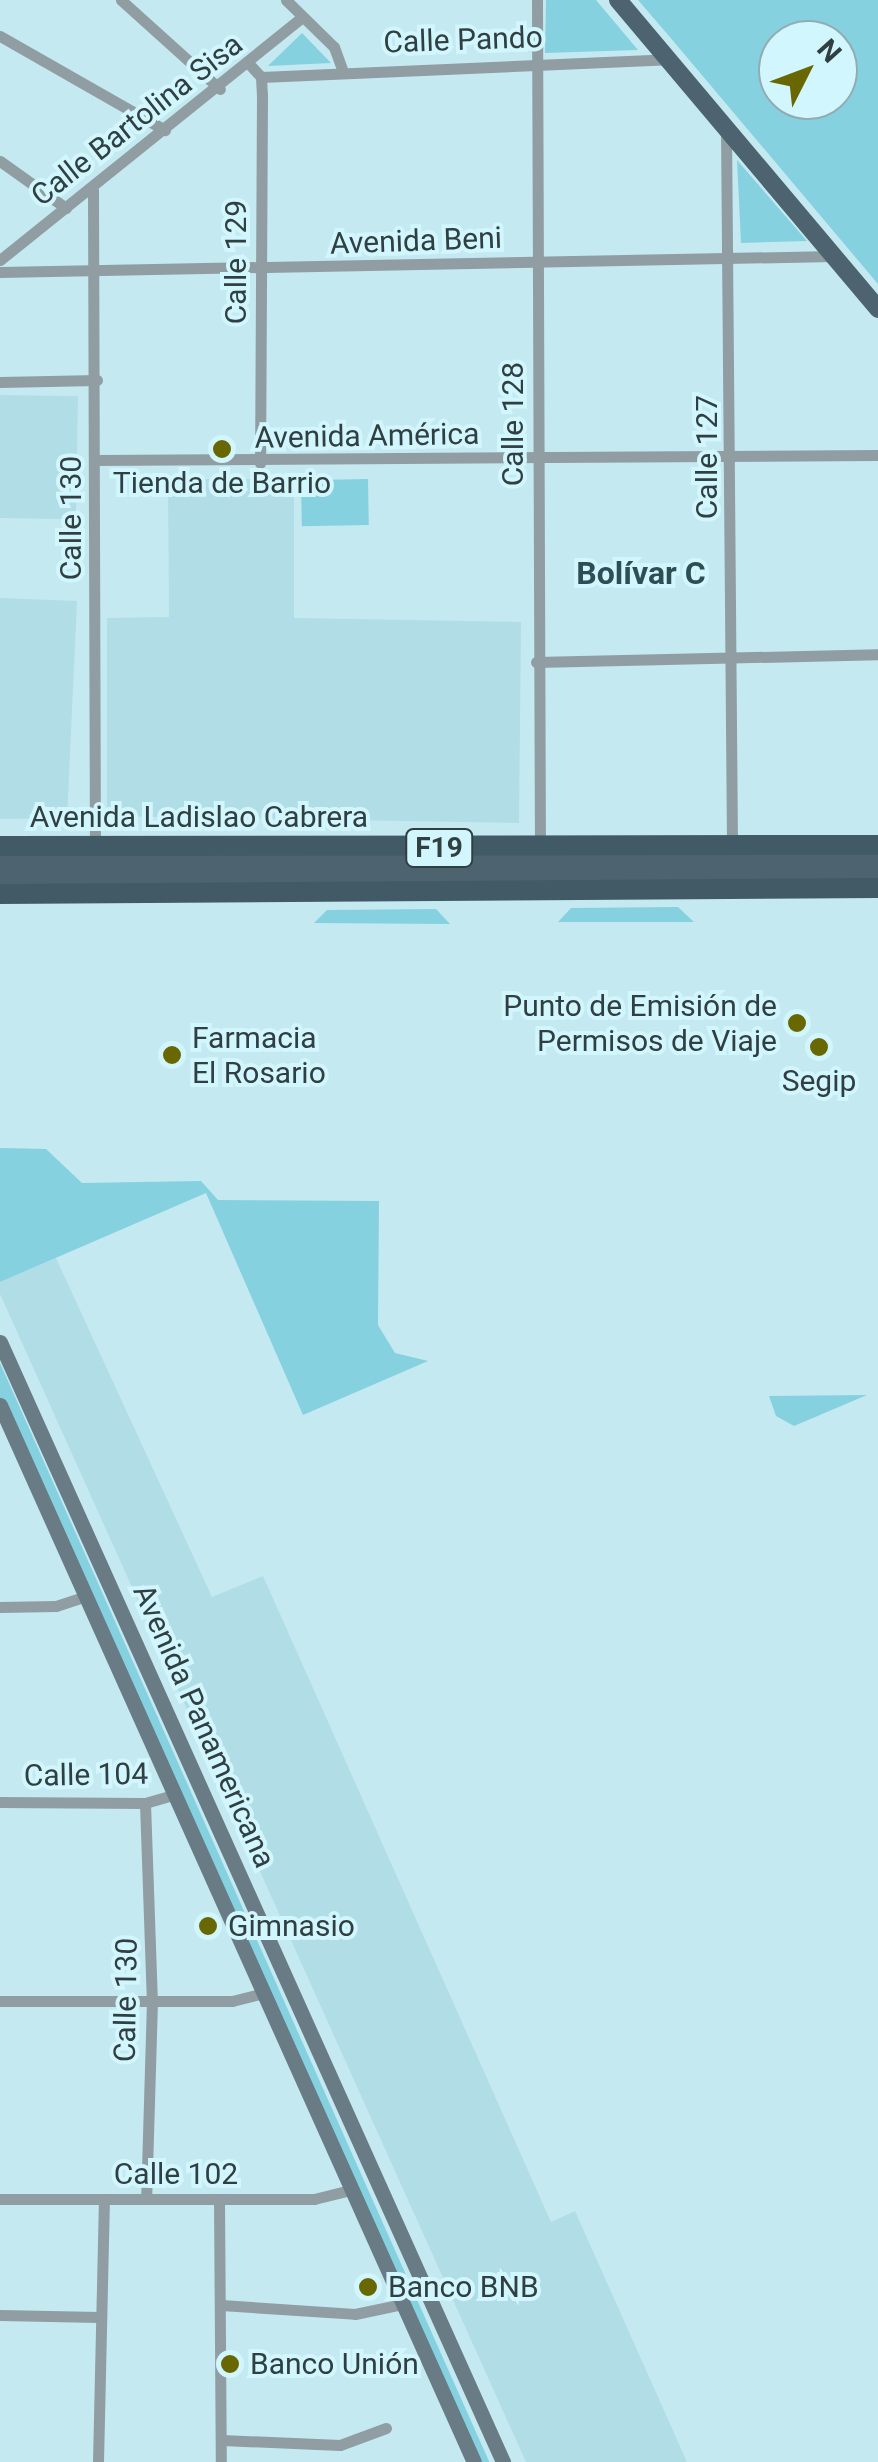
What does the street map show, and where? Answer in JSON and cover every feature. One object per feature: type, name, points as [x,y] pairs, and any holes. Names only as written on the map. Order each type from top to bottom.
[{"type":"highway","name":"Avenida Ladislao Cabrera","points":[[0,846],[878,845]]},
{"type":"highway","name":"F19","points":[[0,894],[878,888]]},
{"type":"main road","points":[[618,0],[878,309]]},
{"type":"main road","name":"Avenida Ladislao Cabrera","points":[[0,863],[878,860]]},
{"type":"main road","name":"Avenida Ladislao Cabrera","points":[[0,879],[878,876]]},
{"type":"main road","name":"Avenida Panamericana","points":[[0,1342],[503,2462]]},
{"type":"main road","name":"Avenida Panamericana","points":[[0,1405],[474,2462]]},
{"type":"street","points":[[121,0],[220,89]]},
{"type":"street","name":"Calle 128","points":[[538,0],[536,662],[540,848]]},
{"type":"street","points":[[288,1],[334,47],[342,69]]},
{"type":"street","name":"Calle Bartolina Sisa","points":[[0,260],[250,65],[302,17]]},
{"type":"street","points":[[0,36],[165,130]]},
{"type":"street","name":"Calle Pando","points":[[261,77],[342,69],[668,59]]},
{"type":"street","points":[[250,65],[261,77]]},
{"type":"street","name":"Calle 129","points":[[260,463],[261,77]]},
{"type":"street","name":"Calle 127","points":[[726,128],[732,458],[732,846]]},
{"type":"street","points":[[0,161],[66,208]]},
{"type":"street","name":"Calle 130","points":[[93,190],[97,380],[95,846]]},
{"type":"street","name":"Avenida Beni","points":[[0,272],[95,268],[260,272],[834,256]]},
{"type":"street","points":[[0,382],[97,380]]},
{"type":"street","name":"Avenida América","points":[[96,460],[260,463],[878,455]]},
{"type":"street","points":[[536,662],[730,661],[878,654]]},
{"type":"street","points":[[0,1607],[56,1606],[84,1597]]},
{"type":"street","name":"Calle 104","points":[[0,1802],[144,1803],[173,1794]]},
{"type":"street","name":"Calle 130","points":[[144,1803],[152,2001],[146,2198]]},
{"type":"street","points":[[0,2001],[232,2001],[263,1992]]},
{"type":"street","name":"Calle 102","points":[[0,2199],[314,2198],[351,2190]]},
{"type":"street","points":[[98,2462],[104,2199]]},
{"type":"street","points":[[219,2200],[221,2462]]},
{"type":"street","points":[[221,2305],[355,2314],[402,2304]]},
{"type":"street","points":[[0,2315],[99,2317]]},
{"type":"street","points":[[222,2440],[340,2445],[386,2428]]},
{"type":"shaded area","points":[[546,0],[596,0],[638,50],[545,53]]},
{"type":"shaded area","points":[[638,0],[878,0],[878,284]]},
{"type":"shaded area","points":[[302,33],[331,63],[268,66]]},
{"type":"shaded area","points":[[737,160],[807,241],[741,243]]},
{"type":"shaded area","points":[[0,395],[78,396],[76,519],[0,518]]},
{"type":"shaded area","points":[[168,479],[294,479],[294,618],[521,622],[519,823],[107,816],[107,618],[169,617]]},
{"type":"shaded area","points":[[368,479],[369,525],[302,526],[301,480]]},
{"type":"shaded area","points":[[0,598],[77,601],[67,818],[0,819]]},
{"type":"shaded area","points":[[678,907],[694,922],[558,922],[571,908]]},
{"type":"shaded area","points":[[436,909],[450,924],[314,923],[327,910]]},
{"type":"shaded area","points":[[0,1148],[46,1149],[82,1183],[201,1181],[218,1200],[379,1201],[378,1325],[395,1353],[428,1361],[303,1415],[206,1193],[0,1282]]},
{"type":"shaded area","points":[[56,1258],[212,1597],[263,1576],[551,2222],[575,2211],[687,2462],[526,2462],[0,1294],[0,1282]]},
{"type":"shaded area","points":[[0,1363],[489,2462],[467,2462],[0,1412]]},
{"type":"shaded area","points":[[867,1395],[794,1426],[776,1416],[769,1396]]},
{"type":"place","name":"Tienda de Barrio","points":[[222,449]]},
{"type":"place","name":"Punto de Emisión de Permisos de Viaje","points":[[797,1023]]},
{"type":"place","name":"Segip","points":[[819,1047]]},
{"type":"place","name":"Farmacia El Rosario","points":[[172,1055]]},
{"type":"place","name":"Gimnasio","points":[[208,1926]]},
{"type":"place","name":"Banco BNB","points":[[368,2287]]},
{"type":"place","name":"Banco Unión","points":[[230,2364]]},
{"type":"district","name":"Bolívar C","points":[[641,573]]}]
